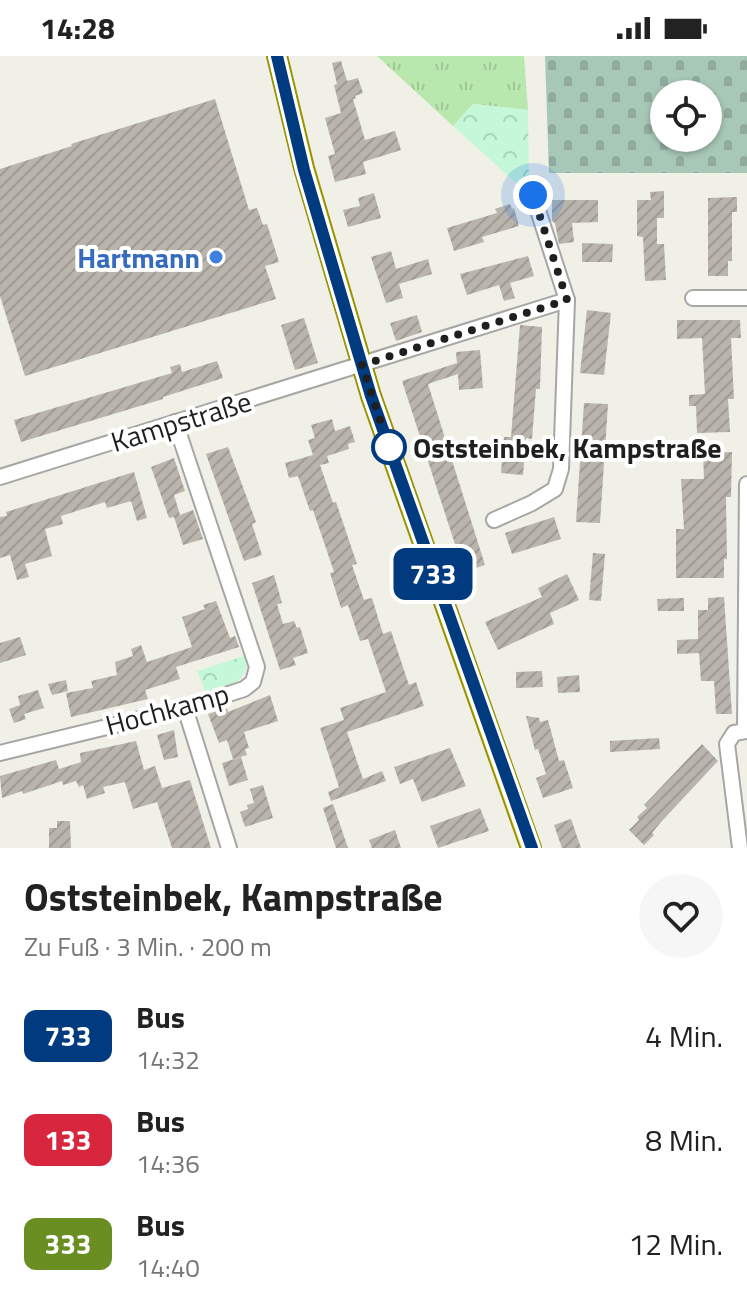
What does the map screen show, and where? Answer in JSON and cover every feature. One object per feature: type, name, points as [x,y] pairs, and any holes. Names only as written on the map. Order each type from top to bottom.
[{"type":"main road","points":[[277,56],[304,170],[362,365],[531,848]]},
{"type":"street","points":[[494,520],[555,489],[561,469],[567,300],[533,195]]},
{"type":"street","points":[[693,298],[747,298]]},
{"type":"street","name":"Kampstraße","points":[[0,477],[567,300]]},
{"type":"street","name":"Hochkamp","points":[[0,753],[185,708],[244,689],[253,682],[257,667],[175,422]]},
{"type":"street","points":[[740,848],[727,744],[742,732],[747,484]]},
{"type":"street","points":[[185,708],[229,848]]},
{"type":"green space","points":[[377,56],[524,56],[528,110],[473,104],[453,126]]},
{"type":"green space","points":[[545,56],[747,56],[747,173],[549,173]]},
{"type":"green space","points":[[473,104],[528,110],[529,185],[518,185],[453,126]]},
{"type":"green space","points":[[247,655],[241,678],[206,694],[197,671]]},
{"type":"building","points":[[341,61],[347,81],[358,78],[363,93],[353,99],[365,140],[395,131],[401,150],[363,162],[366,174],[335,182],[328,156],[335,154],[325,118],[341,113],[332,63]]},
{"type":"building","points":[[215,99],[249,210],[257,208],[263,225],[267,224],[279,262],[265,266],[276,299],[25,376],[0,296],[0,169]]},
{"type":"building","points":[[664,191],[664,218],[657,218],[657,244],[664,244],[666,280],[645,281],[643,237],[637,236],[637,200],[651,200],[650,192]]},
{"type":"building","points":[[374,193],[381,218],[348,227],[343,210],[360,206],[358,198]]},
{"type":"building","points":[[737,197],[737,212],[732,212],[732,261],[728,261],[728,276],[708,276],[708,198]]},
{"type":"building","points":[[552,200],[598,200],[598,222],[572,223],[574,242],[559,244],[552,221]]},
{"type":"building","points":[[510,204],[519,226],[482,237],[484,242],[454,251],[447,228],[497,213],[495,209]]},
{"type":"building","points":[[582,243],[613,244],[612,262],[582,262]]},
{"type":"building","points":[[391,251],[396,269],[428,259],[432,274],[399,284],[403,298],[386,303],[371,257]]},
{"type":"building","points":[[528,256],[534,276],[510,283],[515,298],[504,301],[499,285],[467,295],[460,274]]},
{"type":"building","points":[[587,310],[611,313],[604,375],[580,373]]},
{"type":"building","points":[[417,315],[422,332],[396,341],[390,323]]},
{"type":"building","points":[[304,318],[318,363],[295,370],[281,325]]},
{"type":"building","points":[[677,320],[740,320],[741,338],[731,338],[734,399],[728,399],[730,432],[697,433],[696,406],[689,406],[689,395],[705,394],[702,338],[677,339]]},
{"type":"building","points":[[520,325],[542,327],[540,389],[536,389],[532,439],[526,438],[523,475],[501,473],[504,437],[511,437]]},
{"type":"building","points":[[480,350],[483,388],[459,390],[458,374],[428,384],[485,565],[464,572],[402,381],[457,363],[456,352]]},
{"type":"building","points":[[217,361],[223,378],[21,442],[14,420],[172,373],[170,367],[180,364],[182,372]]},
{"type":"building","points":[[584,403],[608,404],[600,523],[576,522]]},
{"type":"building","points":[[332,419],[335,431],[350,426],[355,442],[348,444],[349,449],[327,456],[329,463],[320,465],[357,564],[352,565],[364,600],[372,598],[383,634],[391,631],[409,685],[416,682],[424,706],[347,732],[363,779],[382,771],[386,781],[331,801],[328,792],[339,787],[320,728],[344,720],[340,708],[386,692],[368,639],[360,641],[348,605],[341,608],[330,573],[334,572],[313,510],[310,511],[298,476],[289,478],[285,463],[313,455],[308,440],[315,438],[311,425]]},
{"type":"building","points":[[228,447],[256,522],[252,524],[262,555],[244,561],[206,454]]},
{"type":"building","points":[[732,452],[731,497],[726,497],[727,559],[724,559],[724,578],[676,578],[676,529],[684,529],[681,479],[704,479],[703,453]]},
{"type":"building","points":[[174,458],[185,491],[174,495],[180,515],[193,510],[203,539],[183,545],[174,517],[169,518],[151,467]]},
{"type":"building","points":[[134,472],[147,518],[137,521],[131,501],[107,508],[105,502],[61,516],[63,524],[45,529],[52,556],[25,564],[29,577],[17,580],[10,555],[0,558],[0,517],[7,516],[6,512]]},
{"type":"building","points":[[554,517],[561,539],[512,554],[505,533]]},
{"type":"building","points":[[593,553],[605,554],[601,601],[589,600]]},
{"type":"building","points":[[567,574],[579,600],[550,613],[554,624],[498,650],[485,622],[542,597],[538,588]]},
{"type":"building","points":[[274,575],[282,603],[277,604],[283,624],[294,621],[297,628],[300,627],[308,653],[293,658],[296,665],[280,670],[252,583]]},
{"type":"building","points":[[724,597],[732,714],[716,714],[714,681],[701,681],[699,653],[677,654],[677,640],[698,639],[698,610],[708,610],[708,598]]},
{"type":"building","points":[[684,598],[684,611],[658,611],[657,599]]},
{"type":"building","points":[[216,601],[230,638],[235,636],[239,647],[176,667],[180,679],[145,690],[148,699],[71,717],[66,693],[93,688],[91,681],[117,675],[115,662],[133,656],[131,649],[141,645],[147,662],[192,647],[182,617],[205,609],[203,605]]},
{"type":"building","points":[[20,637],[26,655],[0,663],[0,643]]},
{"type":"building","points":[[542,671],[543,687],[516,688],[516,672]]},
{"type":"building","points":[[579,675],[580,692],[558,693],[557,677]]},
{"type":"building","points":[[66,680],[68,691],[52,695],[48,684]]},
{"type":"building","points":[[38,690],[44,708],[24,714],[26,719],[14,723],[9,709],[20,705],[18,696]]},
{"type":"building","points":[[270,695],[278,721],[244,732],[249,748],[245,749],[247,755],[233,759],[227,740],[219,743],[208,714],[227,708],[228,712]]},
{"type":"building","points":[[526,716],[539,718],[540,722],[548,720],[559,761],[564,760],[573,788],[543,798],[536,778],[546,774],[538,749],[535,750]]},
{"type":"building","points":[[174,730],[178,757],[164,760],[157,735]]},
{"type":"building","points":[[659,738],[660,749],[610,752],[610,741]]},
{"type":"building","points":[[136,741],[144,770],[155,766],[162,788],[190,780],[211,848],[172,848],[157,802],[133,809],[125,782],[103,787],[105,793],[87,799],[83,785],[79,787],[76,781],[63,785],[62,781],[2,798],[0,776],[56,760],[59,769],[81,762],[80,753]]},
{"type":"building","points":[[702,744],[718,761],[661,822],[644,845],[629,830],[647,808],[644,805]]},
{"type":"building","points":[[450,748],[466,786],[422,802],[413,779],[400,784],[394,767]]},
{"type":"building","points":[[241,757],[248,780],[229,786],[222,763]]},
{"type":"building","points":[[263,785],[273,818],[245,827],[240,812],[254,803],[250,789]]},
{"type":"building","points":[[333,804],[348,848],[336,848],[323,808]]},
{"type":"building","points":[[480,808],[489,831],[438,848],[430,826]]},
{"type":"building","points":[[571,819],[581,848],[562,848],[554,825]]},
{"type":"building","points":[[57,821],[70,821],[71,848],[49,848],[49,828],[57,828]]},
{"type":"building","points":[[395,830],[401,848],[372,848],[369,840]]},
{"type":"bus line","name":"733","points":[[277,56],[304,170],[371,396],[532,848]]},
{"type":"place","name":"Hartmann","points":[[216,257]]},
{"type":"place","name":"Oststeinbek, Kampstraße","points":[[389,447]]},
{"type":"route","points":[[389,447],[362,365],[567,300],[533,195]]}]
